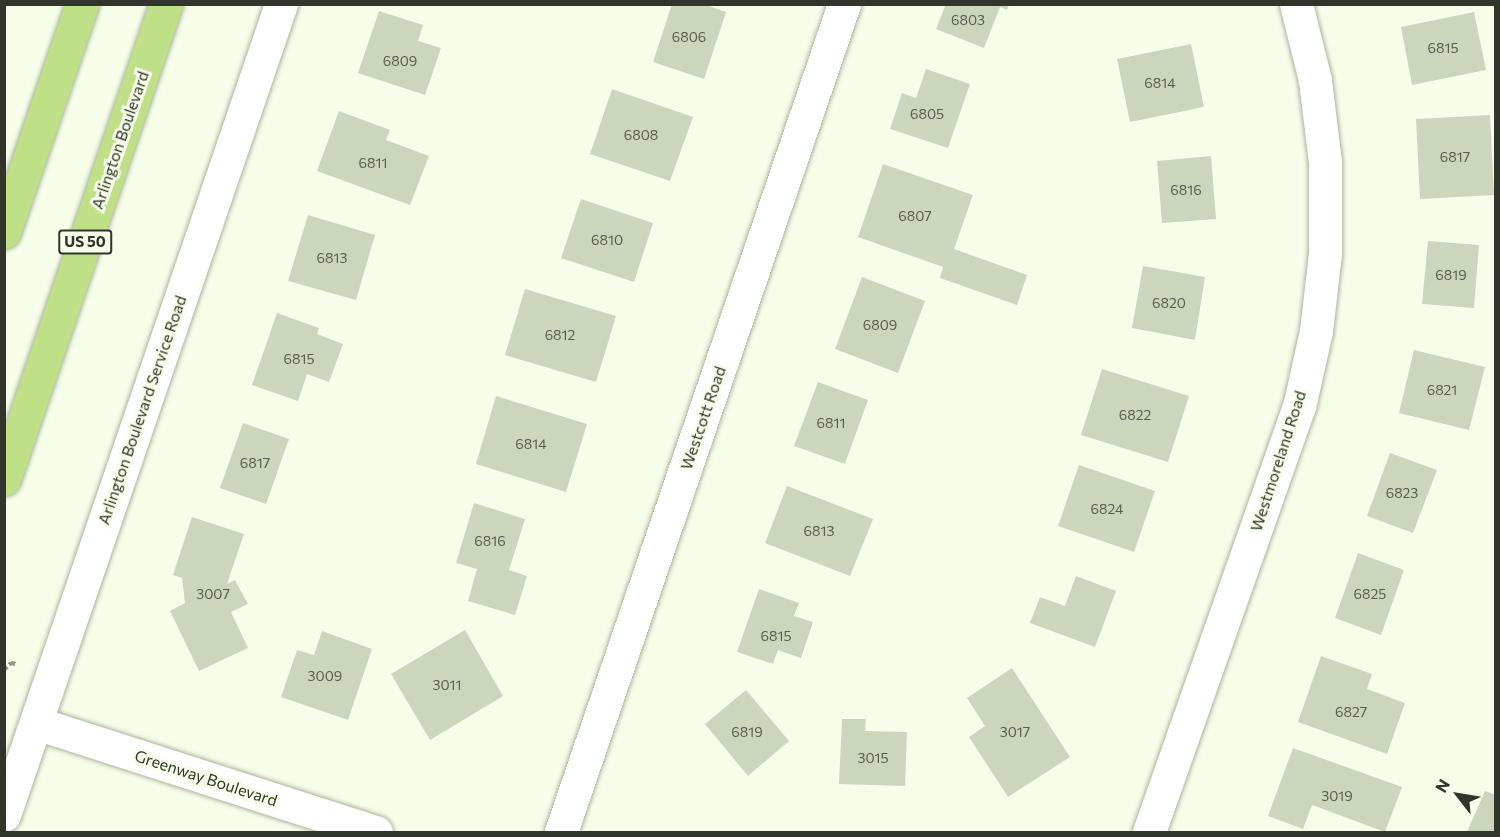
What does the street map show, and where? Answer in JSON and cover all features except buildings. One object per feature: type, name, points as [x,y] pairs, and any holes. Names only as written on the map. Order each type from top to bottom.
[{"type":"highway","points":[[4,232],[82,4]]},
{"type":"highway","name":"Arlington Boulevard","points":[[4,479],[166,4]]},
{"type":"street","name":"Arlington Boulevard Service Road","points":[[4,815],[281,4]]},
{"type":"street","name":"Westcott Road","points":[[561,832],[844,4]]},
{"type":"street","name":"Westmoreland Road","points":[[1149,832],[1299,407],[1316,331],[1325,253],[1325,162],[1315,80],[1296,4]]},
{"type":"street","name":"Greenway Boulevard","points":[[36,723],[376,832]]}]
